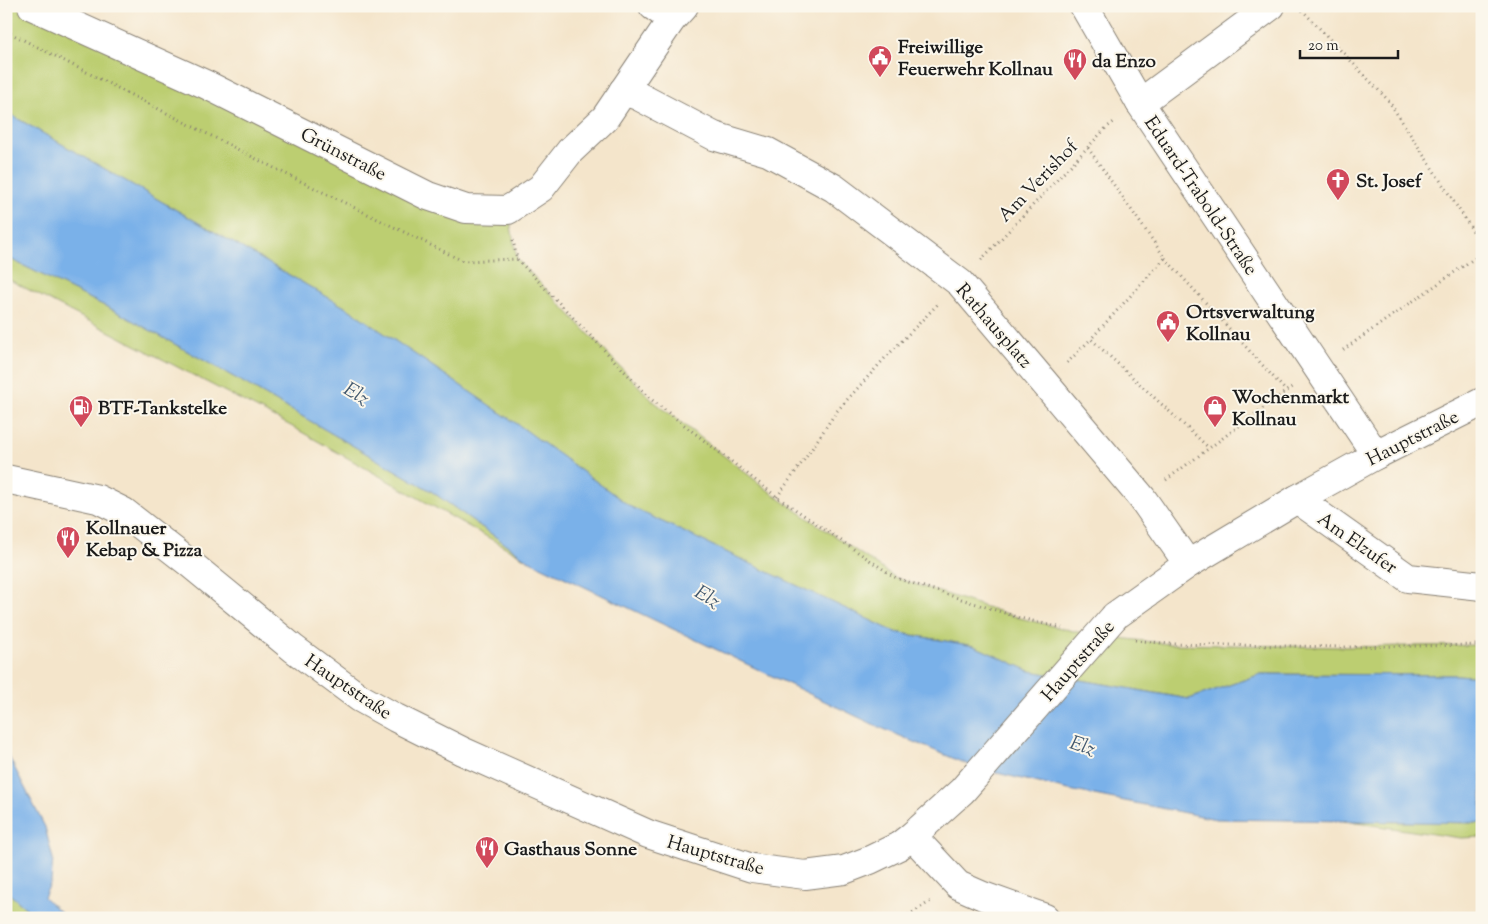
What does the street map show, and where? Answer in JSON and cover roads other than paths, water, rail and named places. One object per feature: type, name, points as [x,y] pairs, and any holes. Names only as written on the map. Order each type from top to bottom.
[{"type":"street","name":"Grünstraße","points":[[32,6],[207,85],[428,196],[466,209],[508,210],[541,188],[570,151],[605,118],[624,91],[670,11]]},
{"type":"street","name":"Eduard-Trabold-Straße","points":[[1084,6],[1140,103],[1376,455]]},
{"type":"street","points":[[1140,103],[1271,6]]},
{"type":"street","name":"Rathausplatz","points":[[624,91],[638,96],[714,136],[768,152],[834,188],[960,283],[1142,498],[1188,564]]},
{"type":"street","name":"Hauptstraße","points":[[6,479],[98,499],[124,512],[188,562],[294,650],[360,698],[462,751],[648,834],[752,868],[805,874],[844,870],[899,846],[912,836],[976,776],[1115,616],[1188,564],[1297,499],[1376,455],[1482,402]]},
{"type":"street","name":"Am Elzufer","points":[[1297,499],[1408,578],[1482,586]]},
{"type":"street","points":[[912,836],[958,885],[1044,918]]},
{"type":"water","name":"Elz","points":[[6,112],[350,310],[520,426],[631,507],[895,632],[974,646],[1030,671],[1189,699],[1261,674],[1458,675],[1482,677],[1482,823],[1216,819],[1064,789],[976,768],[879,727],[528,560],[431,491],[119,313],[6,257]]},
{"type":"water","points":[[6,751],[45,827],[53,859],[51,882],[44,897],[66,918],[37,918],[6,891]]},
{"type":"place","name":"Freiwillige Feuerwehr Kollnau","points":[[880,78]]},
{"type":"place","name":"da Enzo","points":[[1075,81]]},
{"type":"place","name":"St. Josef","points":[[1338,201]]},
{"type":"place","name":"Ortsverwaltung Kollnau","points":[[1168,343]]},
{"type":"place","name":"BTF-Tankstelke","points":[[81,428]]},
{"type":"place","name":"Wochenmarkt Kollnau","points":[[1215,428]]},
{"type":"place","name":"Kollnauer Kebap & Pizza","points":[[68,559]]},
{"type":"place","name":"Gasthaus Sonne","points":[[487,869]]}]
